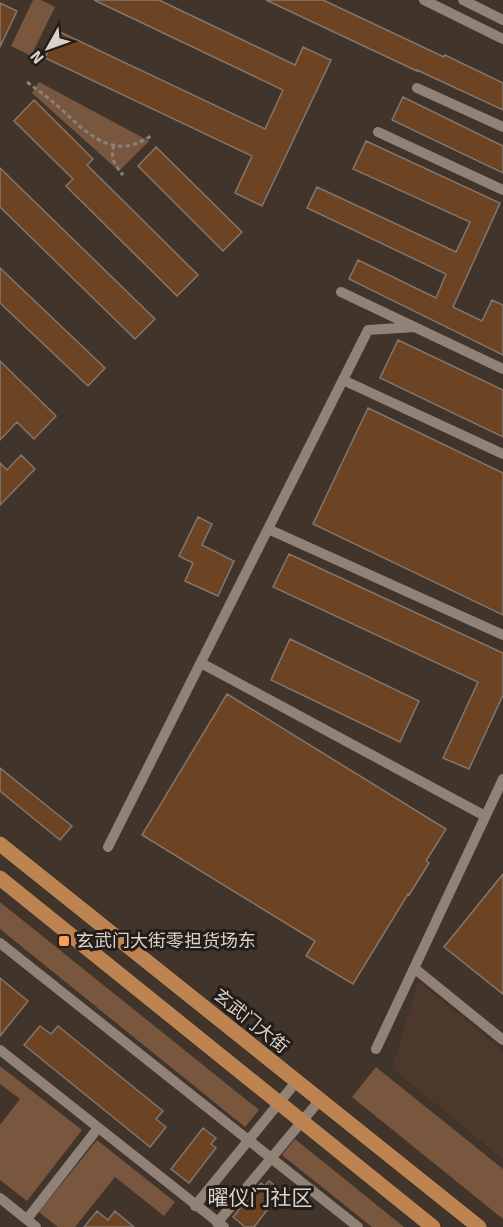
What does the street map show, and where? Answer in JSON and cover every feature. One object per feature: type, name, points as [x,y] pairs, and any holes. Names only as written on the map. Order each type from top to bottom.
[{"type":"main road","name":"玄武门大街","points":[[0,844],[478,1227]]},
{"type":"main road","points":[[0,878],[433,1227]]},
{"type":"street","points":[[424,0],[503,39]]},
{"type":"street","points":[[463,0],[503,20]]},
{"type":"street","points":[[417,88],[503,127]]},
{"type":"street","points":[[378,132],[503,190]]},
{"type":"street","points":[[341,292],[503,369]]},
{"type":"street","points":[[108,847],[368,330],[415,327]]},
{"type":"street","points":[[343,380],[503,454]]},
{"type":"street","points":[[268,529],[503,635]]},
{"type":"street","points":[[201,663],[485,816]]},
{"type":"street","points":[[376,1049],[503,779]]},
{"type":"street","points":[[0,943],[358,1227]]},
{"type":"street","points":[[414,968],[503,1040]]},
{"type":"street","points":[[0,1050],[219,1224],[319,1101]]},
{"type":"street","points":[[196,1206],[296,1082]]},
{"type":"street","points":[[27,1219],[99,1128]]},
{"type":"street","points":[[0,1198],[36,1227]]},
{"type":"path","points":[[27,82],[90,134],[108,144],[126,146],[141,142],[152,135]]},
{"type":"path","points":[[114,144],[113,162],[123,175]]},
{"type":"shaded area","points":[[33,0],[41,0],[55,7],[31,56],[11,46]]},
{"type":"shaded area","points":[[39,82],[149,141],[119,171],[32,93]]},
{"type":"shaded area","points":[[0,902],[259,1110],[245,1127],[0,929]]},
{"type":"shaded area","points":[[418,981],[503,1051],[503,1159],[392,1068]]},
{"type":"shaded area","points":[[0,1066],[82,1130],[27,1201],[0,1180],[0,1125],[20,1099],[0,1084]]},
{"type":"shaded area","points":[[376,1067],[503,1169],[503,1219],[352,1097]]},
{"type":"shaded area","points":[[295,1139],[404,1227],[372,1227],[282,1155]]},
{"type":"shaded area","points":[[97,1140],[175,1202],[164,1216],[115,1177],[75,1227],[58,1227],[39,1212]]},
{"type":"building","points":[[94,0],[159,0],[295,65],[303,47],[331,60],[262,206],[235,193],[252,156],[45,58],[58,31],[265,129],[283,90]]},
{"type":"building","points":[[266,0],[323,0],[444,57],[445,55],[503,83],[503,110],[417,71]]},
{"type":"building","points":[[0,3],[17,11],[0,47]]},
{"type":"building","points":[[403,97],[503,146],[503,173],[392,120]]},
{"type":"building","points":[[34,100],[93,159],[87,165],[198,275],[177,296],[66,186],[73,179],[14,121]]},
{"type":"building","points":[[366,141],[500,203],[453,307],[482,321],[492,300],[503,305],[503,355],[349,279],[358,260],[436,298],[446,274],[307,208],[317,187],[456,252],[470,222],[353,169]]},
{"type":"building","points":[[156,147],[242,232],[223,251],[138,166]]},
{"type":"building","points":[[0,168],[155,319],[135,339],[0,207]]},
{"type":"building","points":[[0,268],[105,368],[88,386],[0,303]]},
{"type":"building","points":[[398,340],[503,390],[503,437],[380,378]]},
{"type":"building","points":[[0,361],[56,416],[34,439],[17,422],[0,440]]},
{"type":"building","points":[[368,408],[503,473],[503,615],[313,524]]},
{"type":"building","points":[[21,455],[35,469],[0,505],[0,463],[7,470]]},
{"type":"building","points":[[198,517],[212,524],[202,545],[234,561],[218,596],[185,581],[193,563],[179,556]]},
{"type":"building","points":[[289,554],[503,653],[503,695],[469,769],[443,758],[478,682],[273,587]]},
{"type":"building","points":[[290,639],[419,701],[400,742],[271,680]]},
{"type":"building","points":[[227,694],[446,829],[426,861],[429,863],[353,984],[306,956],[315,941],[142,835]]},
{"type":"building","points":[[0,768],[72,826],[60,840],[0,791]]},
{"type":"building","points":[[503,874],[503,994],[444,947]]},
{"type":"building","points":[[0,978],[28,1001],[0,1036]]},
{"type":"building","points":[[40,1026],[51,1034],[58,1026],[163,1111],[156,1119],[166,1127],[150,1147],[24,1045]]},
{"type":"building","points":[[203,1128],[216,1138],[211,1144],[216,1148],[189,1183],[171,1169]]},
{"type":"building","points":[[269,1181],[282,1191],[254,1227],[245,1227],[233,1217],[261,1183],[265,1186]]},
{"type":"building","points":[[97,1211],[108,1220],[115,1211],[134,1227],[84,1227]]},
{"type":"place","name":"玄武门大街零担货场东","points":[[64,941]]},
{"type":"district","name":"曜仪门社区","points":[[260,1198]]}]
